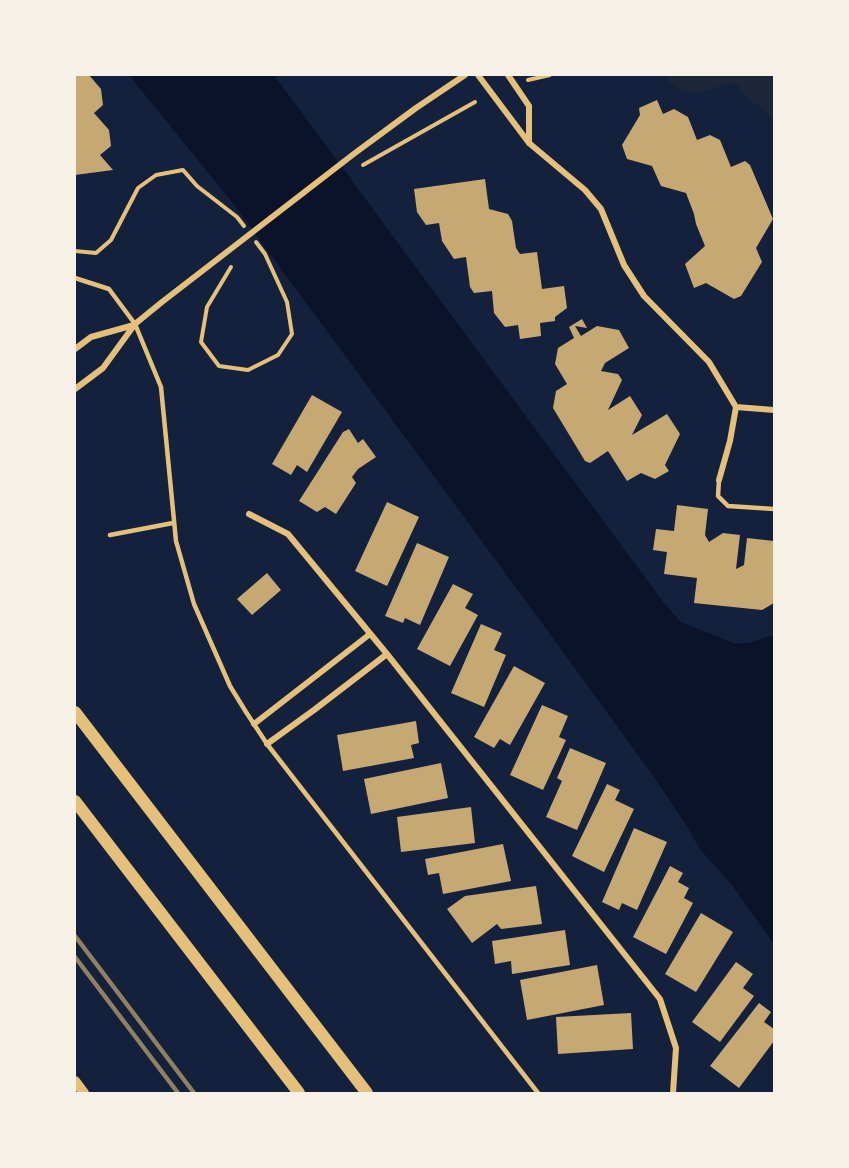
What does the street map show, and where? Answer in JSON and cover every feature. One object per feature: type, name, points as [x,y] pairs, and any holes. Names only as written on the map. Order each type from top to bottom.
[{"type":"main road","points":[[75,712],[367,1093]]},
{"type":"main road","points":[[75,801],[299,1093]]},
{"type":"street","points":[[75,390],[103,368],[135,324],[355,153],[465,75]]},
{"type":"street","points":[[478,75],[529,143],[585,190],[601,209],[624,265],[644,296],[709,362],[736,407],[730,441],[719,480]]},
{"type":"street","points":[[508,75],[529,106],[529,143]]},
{"type":"street","points":[[75,349],[92,337],[135,324]]},
{"type":"street","points":[[736,407],[774,410]]},
{"type":"street","points":[[249,514],[288,534],[387,654],[660,999],[676,1048],[673,1093]]},
{"type":"street","points":[[254,724],[370,634]]},
{"type":"street","points":[[267,744],[387,654]]},
{"type":"street","points":[[75,1081],[84,1093]]},
{"type":"lane","points":[[75,278],[109,289],[135,324],[161,387],[176,541],[194,604],[230,686],[267,744],[538,1093]]},
{"type":"lane","points":[[719,480],[718,496],[728,506],[774,509]]},
{"type":"lane","points":[[110,535],[173,523]]},
{"type":"path","points":[[528,80],[550,75]]},
{"type":"path","points":[[366,163],[475,102]]},
{"type":"shaded area","points":[[129,75],[274,75],[664,603],[681,622],[733,643],[749,643],[774,636],[774,944],[731,884],[699,848],[654,777],[231,201]]},
{"type":"shaded area","points":[[666,75],[774,75],[774,123],[759,104],[755,104],[738,86],[732,83],[702,93],[694,93],[682,91],[669,82]]},
{"type":"building","points":[[75,75],[89,75],[101,89],[103,105],[94,113],[109,130],[111,146],[100,155],[113,170],[75,175]]},
{"type":"building","points":[[657,100],[663,114],[674,109],[688,117],[697,140],[710,135],[720,140],[731,167],[745,161],[750,165],[773,219],[756,248],[762,262],[741,296],[734,299],[706,283],[694,288],[685,264],[705,246],[686,193],[661,186],[652,166],[627,159],[622,145],[640,115],[639,108]]},
{"type":"building","points":[[485,179],[489,209],[508,214],[512,221],[516,248],[520,254],[537,252],[542,289],[564,286],[567,308],[555,317],[555,321],[540,323],[541,336],[520,339],[518,325],[505,327],[494,313],[492,291],[474,293],[470,287],[466,257],[454,259],[442,241],[439,223],[426,225],[417,212],[414,189]]},
{"type":"building","points":[[582,319],[587,328],[575,326],[581,336],[597,326],[619,330],[629,348],[605,363],[601,371],[618,374],[622,380],[608,410],[630,396],[642,415],[632,435],[667,414],[680,434],[665,465],[669,471],[655,479],[641,473],[627,481],[608,451],[590,463],[585,461],[553,408],[556,391],[567,384],[555,364],[558,348],[574,338],[569,327]]},
{"type":"building","points":[[312,395],[342,412],[307,472],[297,465],[291,475],[272,464]]},
{"type":"building","points":[[349,429],[358,443],[363,439],[376,457],[358,469],[352,477],[356,483],[336,514],[325,507],[317,512],[299,501],[343,432]]},
{"type":"building","points":[[387,502],[419,517],[387,586],[355,571]]},
{"type":"building","points":[[677,505],[708,509],[705,535],[709,542],[723,533],[740,535],[736,569],[744,565],[747,538],[774,541],[774,603],[762,610],[694,603],[697,578],[664,574],[667,552],[653,550],[656,529],[674,531]]},
{"type":"building","points":[[417,543],[449,557],[420,625],[405,618],[403,623],[385,616]]},
{"type":"building","points":[[267,573],[281,590],[252,615],[237,599]]},
{"type":"building","points":[[453,584],[473,594],[465,608],[478,615],[450,666],[417,649]]},
{"type":"building","points":[[481,624],[502,633],[494,650],[506,655],[484,707],[451,693]]},
{"type":"building","points":[[514,666],[545,683],[510,745],[500,739],[494,748],[474,737]]},
{"type":"building","points":[[542,705],[568,716],[559,737],[566,740],[543,790],[510,775]]},
{"type":"building","points":[[416,721],[419,743],[411,745],[414,758],[343,771],[337,735]]},
{"type":"building","points":[[570,748],[606,763],[577,830],[546,817],[562,781],[557,778]]},
{"type":"building","points":[[441,763],[448,798],[371,814],[364,779]]},
{"type":"building","points":[[607,784],[620,790],[615,800],[634,809],[604,872],[572,856]]},
{"type":"building","points":[[471,807],[475,843],[401,852],[397,817]]},
{"type":"building","points":[[634,828],[667,842],[637,910],[622,903],[619,910],[602,902]]},
{"type":"building","points":[[503,844],[511,881],[443,894],[439,873],[428,875],[425,859]]},
{"type":"building","points":[[670,866],[683,873],[678,882],[689,888],[684,898],[693,903],[666,954],[633,937]]},
{"type":"building","points":[[536,886],[542,924],[501,929],[497,924],[472,943],[447,909],[465,896]]},
{"type":"building","points":[[701,913],[733,932],[696,992],[665,974]]},
{"type":"building","points":[[565,930],[570,965],[512,974],[511,961],[495,964],[492,941]]},
{"type":"building","points":[[736,962],[753,974],[743,988],[754,996],[720,1042],[692,1022]]},
{"type":"building","points":[[597,965],[604,1005],[527,1020],[520,980]]},
{"type":"building","points":[[759,1003],[771,1012],[764,1022],[774,1029],[774,1041],[739,1088],[710,1066]]},
{"type":"building","points":[[631,1013],[633,1049],[558,1054],[556,1017]]},
{"type":"railway","points":[[75,936],[194,1093]]},
{"type":"railway","points":[[75,957],[178,1093]]}]
